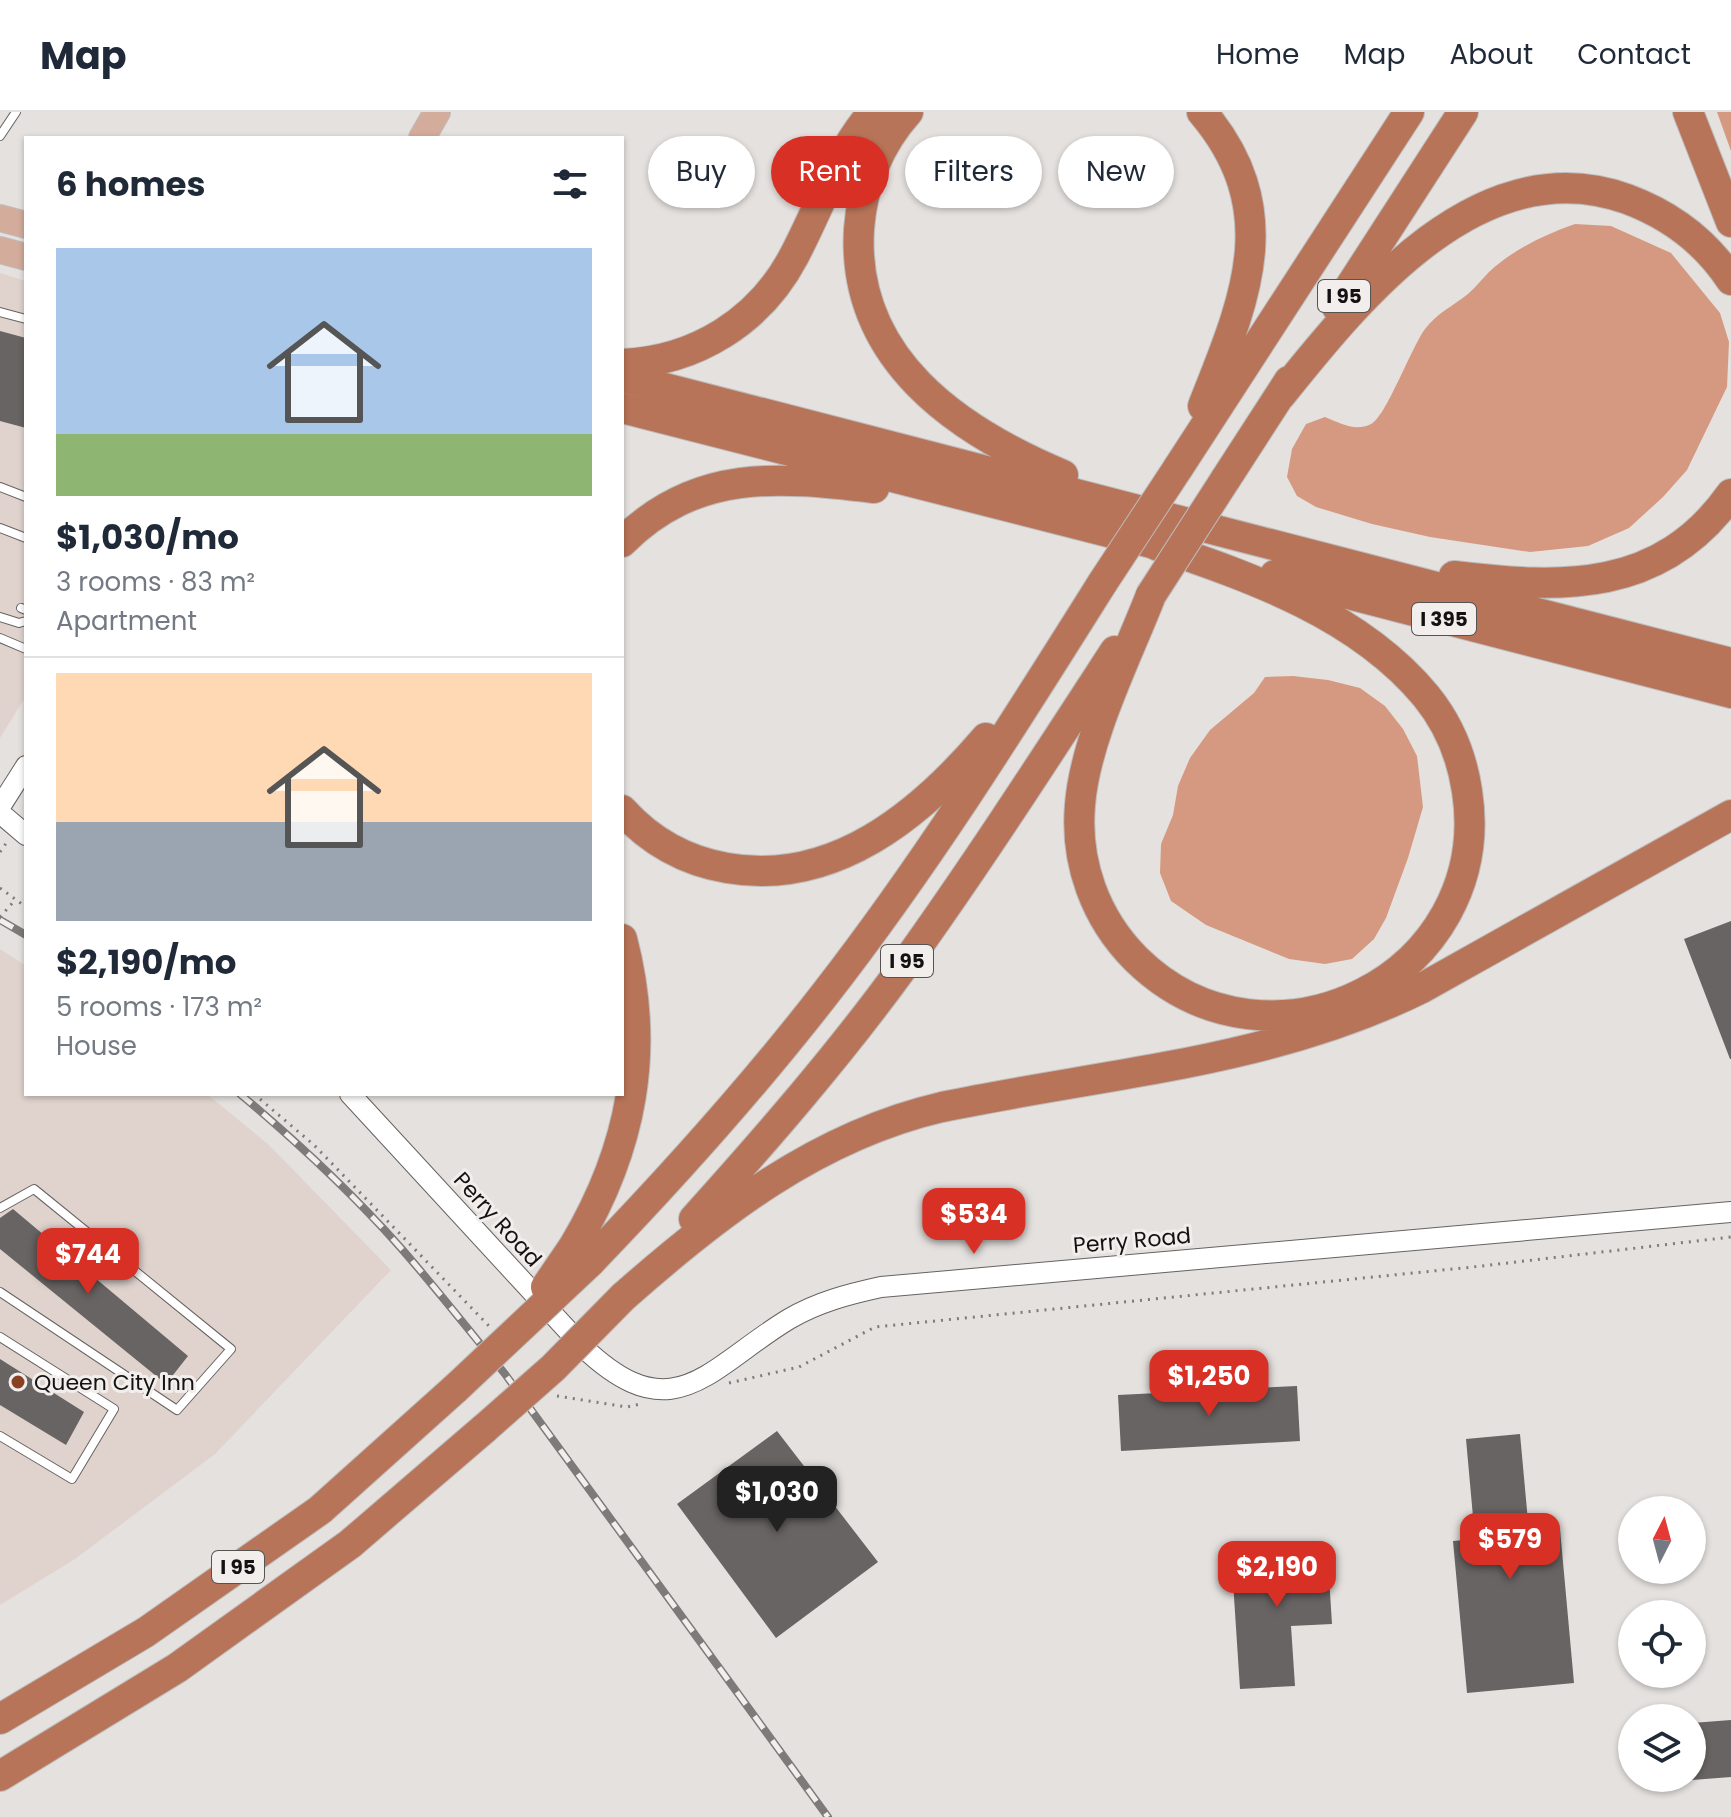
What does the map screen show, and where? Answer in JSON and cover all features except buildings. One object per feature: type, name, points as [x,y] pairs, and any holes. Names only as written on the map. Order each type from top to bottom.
[{"type":"highway","points":[[624,364],[658,360],[690,351],[727,332],[757,307],[788,268],[835,168],[873,112]]},
{"type":"highway","points":[[908,112],[875,163],[860,219],[859,258],[864,286],[872,314],[891,351],[917,384],[987,438],[1044,467],[1173,519]]},
{"type":"highway","points":[[1178,468],[1240,310],[1248,281],[1251,251],[1250,223],[1241,182],[1224,143],[1202,112]]},
{"type":"highway","name":"I 95","points":[[0,1719],[146,1632],[320,1510],[481,1367],[582,1254],[713,1131],[826,993],[932,846],[1409,112]]},
{"type":"highway","name":"I 95","points":[[0,1776],[177,1668],[338,1553],[553,1368],[623,1297],[766,1138],[902,968],[1008,815],[1463,112]]},
{"type":"highway","points":[[1688,112],[1731,222]]},
{"type":"highway","points":[[1280,396],[1348,315],[1399,264],[1463,218],[1512,197],[1544,191],[1576,190],[1605,193],[1636,203],[1664,216],[1689,234],[1711,253],[1731,280]]},
{"type":"highway","name":"I 395","points":[[624,378],[1731,663]]},
{"type":"highway","name":"I 395","points":[[624,409],[1731,693]]},
{"type":"highway","points":[[624,540],[665,507],[701,491],[739,483],[785,481],[840,484],[1030,512]]},
{"type":"highway","points":[[1301,552],[1483,579],[1543,583],[1597,580],[1629,573],[1673,552],[1710,520],[1731,494]]},
{"type":"highway","points":[[1151,595],[1095,739],[1082,788],[1080,848],[1088,881],[1102,914],[1121,942],[1158,979],[1189,997],[1224,1009],[1264,1015],[1303,1013],[1338,1005],[1374,988],[1404,967],[1428,941],[1460,883],[1469,834],[1469,803],[1463,768],[1452,737],[1416,685],[1343,624],[1278,591],[1156,545]]},
{"type":"highway","points":[[624,812],[663,845],[690,858],[719,866],[752,871],[781,870],[833,858],[884,832],[929,798],[983,742],[1062,648]]},
{"type":"highway","points":[[623,1297],[762,1185],[817,1153],[858,1134],[942,1107],[1231,1054],[1324,1029],[1422,988],[1731,815]]},
{"type":"highway","points":[[582,1254],[614,1166],[631,1103],[635,1014],[624,951]]},
{"type":"main road","points":[[423,136],[437,112]]},
{"type":"main road","points":[[0,216],[24,217]]},
{"type":"main road","points":[[0,216],[24,224]]},
{"type":"main road","points":[[0,250],[24,256]]},
{"type":"street","points":[[0,807],[24,769]]},
{"type":"street","points":[[0,813],[24,833]]},
{"type":"street","name":"Perry Road","points":[[352,1096],[584,1348],[623,1379],[654,1390],[691,1385],[802,1313],[839,1297],[881,1287],[1731,1212]]},
{"type":"lane","points":[[0,136],[16,112]]},
{"type":"lane","points":[[0,312],[24,318]]},
{"type":"lane","points":[[0,487],[24,496]]},
{"type":"lane","points":[[0,528],[24,537]]},
{"type":"lane","points":[[0,617],[24,622]]},
{"type":"lane","points":[[0,638],[24,648]]},
{"type":"lane","points":[[0,1208],[34,1189],[231,1349],[177,1410],[0,1292]]},
{"type":"lane","points":[[0,1337],[114,1409],[72,1479],[0,1436]]},
{"type":"path","points":[[0,888],[24,905]]},
{"type":"path","points":[[0,917],[16,899]]},
{"type":"shaded area","points":[[1717,112],[1731,112],[1731,151]]},
{"type":"shaded area","points":[[1575,224],[1611,226],[1671,253],[1720,313],[1729,342],[1727,387],[1687,470],[1663,497],[1629,528],[1588,546],[1530,552],[1430,537],[1372,524],[1316,507],[1297,496],[1287,477],[1292,449],[1306,424],[1325,417],[1353,427],[1371,424],[1384,409],[1419,338],[1435,318],[1468,294],[1509,256]]},
{"type":"shaded area","points":[[0,273],[24,280],[24,699],[0,738]]},
{"type":"shaded area","points":[[1293,676],[1360,688],[1385,706],[1403,729],[1417,756],[1423,807],[1386,918],[1374,939],[1352,959],[1325,964],[1289,959],[1206,925],[1171,901],[1160,873],[1161,844],[1173,815],[1178,786],[1190,758],[1210,730],[1254,693],[1265,677]]},
{"type":"shaded area","points":[[0,949],[24,965],[24,1096],[209,1096],[269,1145],[391,1270],[215,1454],[75,1559],[0,1605]]},
{"type":"railway","points":[[0,920],[24,934]]},
{"type":"railway","points":[[242,1096],[323,1168],[381,1227],[505,1374],[828,1817]]},
{"type":"place","name":"Queen City Inn","points":[[18,1382]]}]
